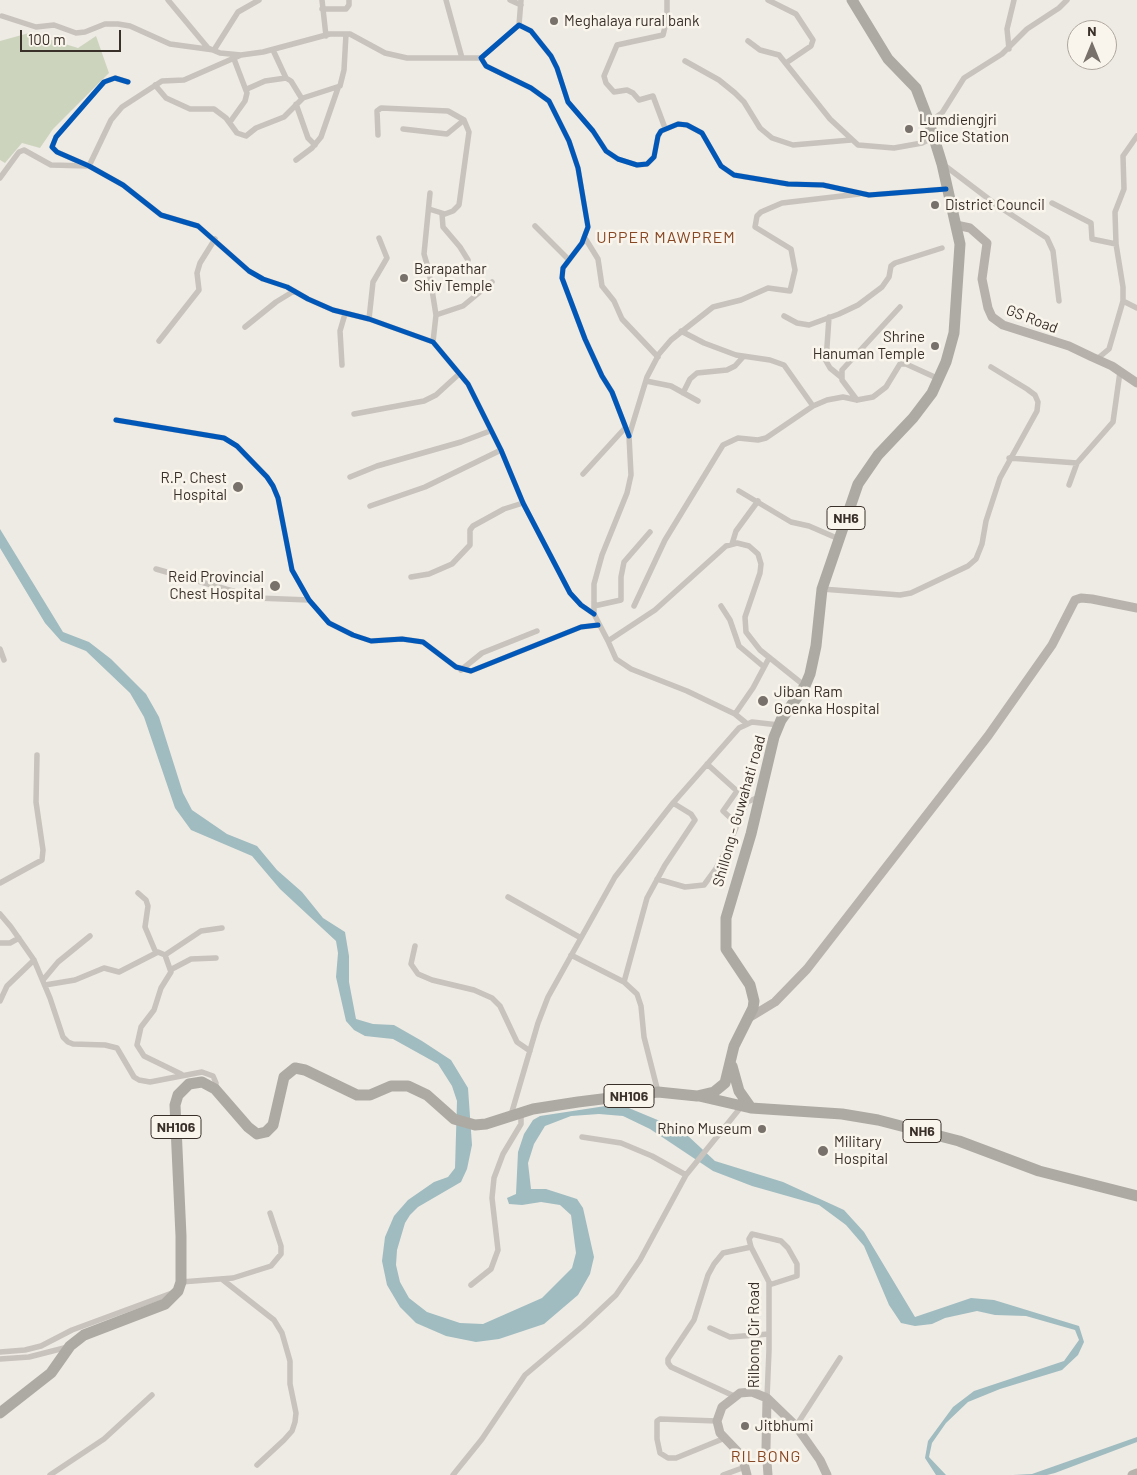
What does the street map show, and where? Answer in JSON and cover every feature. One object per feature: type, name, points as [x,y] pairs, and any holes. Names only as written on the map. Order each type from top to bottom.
[{"type":"highway","name":"Shillong - Guwahati road","points":[[731,1062],[737,1040],[753,1008],[754,993],[746,977],[730,956],[724,932],[729,902],[748,843],[779,725],[805,686],[814,662],[822,589],[858,484],[865,472],[914,418],[939,379],[949,354],[954,333],[956,284],[961,254],[942,164],[932,138],[930,122],[913,82],[888,59],[852,0]]},
{"type":"highway","name":"NH106","points":[[697,1096],[714,1092],[722,1087],[728,1078],[731,1062]]},
{"type":"highway","points":[[731,1062],[746,1108]]},
{"type":"highway","name":"NH106","points":[[179,1287],[179,1167],[175,1105],[178,1095],[189,1084],[202,1082],[215,1089],[242,1121],[257,1134],[266,1132],[273,1124],[284,1077],[295,1068],[305,1070],[357,1095],[370,1094],[391,1086],[408,1086],[427,1095],[454,1119],[475,1125],[486,1124],[513,1114],[556,1105],[658,1092],[697,1096],[746,1108]]},
{"type":"highway","name":"NH6","points":[[746,1108],[842,1114],[885,1122],[959,1141],[1039,1172],[1137,1196]]},
{"type":"highway","points":[[0,1413],[50,1373],[70,1346],[84,1335],[165,1304],[179,1287]]},
{"type":"main road","name":"GS Road","points":[[956,225],[970,228],[987,244],[982,279],[988,308],[992,316],[1003,325],[1068,346],[1097,359],[1137,383]]},
{"type":"street","points":[[168,0],[208,48],[214,50]]},
{"type":"street","points":[[214,50],[238,12],[259,0]]},
{"type":"street","points":[[322,0],[326,36]]},
{"type":"street","points":[[322,9],[346,9],[349,5],[349,0]]},
{"type":"street","points":[[446,0],[462,58]]},
{"type":"street","points":[[2,16],[36,27],[54,25],[76,33],[85,32],[105,24],[118,24],[130,26],[170,44],[241,55],[273,50],[326,36],[346,34],[360,39],[385,53],[427,60],[482,58],[519,25],[521,3],[510,0]]},
{"type":"street","points":[[666,128],[653,96],[639,100],[634,93],[627,90],[614,92],[606,83],[604,76],[617,45],[663,35],[667,19],[667,0]]},
{"type":"street","points":[[768,0],[796,14],[813,40],[811,46],[786,63]]},
{"type":"street","points":[[1009,49],[1007,29],[1014,0]]},
{"type":"street","points":[[930,122],[942,113],[964,78],[1009,49],[1027,29],[1059,8],[1066,0]]},
{"type":"street","points":[[519,25],[531,32],[551,56],[558,68],[568,102],[587,123],[610,156],[637,165],[647,164],[654,157],[658,136],[666,128],[678,124],[698,130],[704,136],[721,166],[734,175],[788,184],[823,185],[863,194]]},
{"type":"street","points":[[296,160],[315,145],[321,137],[338,88],[342,84],[346,34]]},
{"type":"street","points":[[748,41],[760,50],[779,55],[830,119],[858,145],[884,148],[912,145],[932,138]]},
{"type":"street","points":[[273,50],[286,78],[291,81],[302,99]]},
{"type":"street","points":[[89,166],[116,113],[162,81],[184,80],[241,55]]},
{"type":"street","points":[[482,58],[486,66],[543,96],[554,107],[569,141],[578,168],[588,227],[585,238],[563,268],[564,286],[602,376],[612,392],[629,436]]},
{"type":"street","points":[[230,122],[245,101],[247,89],[234,59]]},
{"type":"street","points":[[685,61],[719,80],[735,93],[744,102],[760,128],[772,138],[798,146],[851,140]]},
{"type":"street","points":[[128,82],[115,78],[104,82],[53,142],[52,147],[57,152],[89,166],[123,185],[161,215],[198,226],[249,271],[263,279],[345,314],[369,319],[433,342],[468,384],[501,450],[523,503],[570,593],[580,605],[594,614]]},
{"type":"street","points":[[247,89],[265,81],[286,78]]},
{"type":"street","points":[[155,85],[166,98],[190,109],[211,108],[224,115],[237,133],[246,136],[256,128],[284,117],[302,99],[313,93],[338,88]]},
{"type":"street","points":[[296,104],[308,138],[315,145]]},
{"type":"street","points":[[378,135],[378,111],[381,108],[448,111],[464,120],[468,132],[460,198],[455,210],[442,214],[429,209]]},
{"type":"street","points":[[403,129],[448,134],[464,120]]},
{"type":"street","points":[[1097,359],[1110,349],[1123,301],[1123,287],[1116,244],[1115,212],[1124,189],[1123,156],[1137,136]]},
{"type":"street","points":[[0,178],[19,152],[24,150],[51,165],[89,166]]},
{"type":"street","points":[[942,164],[998,206],[1047,238],[1053,251],[1059,301]]},
{"type":"street","points":[[779,725],[746,723],[735,714],[687,691],[631,669],[616,659],[598,625],[594,614],[597,572],[629,485],[629,436],[646,381],[658,356],[681,331],[713,307],[746,298],[768,288],[790,291],[795,270],[792,249],[755,227],[756,216],[761,212],[782,203],[863,194],[946,189]]},
{"type":"street","points":[[430,193],[424,254],[429,270],[436,315],[433,342]]},
{"type":"street","points":[[1052,203],[1091,223],[1092,239],[1116,244]]},
{"type":"street","points":[[442,214],[443,227],[468,260]]},
{"type":"street","points":[[535,226],[568,259]]},
{"type":"street","points":[[369,319],[373,282],[387,258],[379,238]]},
{"type":"street","points":[[585,238],[598,260],[602,286],[614,301],[622,319],[658,356]]},
{"type":"street","points":[[159,341],[199,290],[197,273],[200,263],[215,239]]},
{"type":"street","points":[[784,316],[803,325],[813,324],[858,306],[872,296],[887,281],[890,268],[895,263],[942,248]]},
{"type":"street","points":[[436,315],[469,303],[492,282]]},
{"type":"street","points":[[245,327],[276,302],[294,291]]},
{"type":"street","points":[[1123,301],[1137,308]]},
{"type":"street","points":[[841,377],[842,370],[900,307]]},
{"type":"street","points":[[342,365],[340,331],[345,314]]},
{"type":"street","points":[[828,317],[826,361],[830,368],[841,377],[857,400]]},
{"type":"street","points":[[681,331],[704,343],[744,357],[770,360],[784,365],[813,406]]},
{"type":"street","points":[[684,394],[690,379],[698,373],[728,370],[744,357]]},
{"type":"street","points":[[634,606],[665,540],[723,445],[738,438],[758,440],[766,438],[813,406],[836,398],[857,400],[866,399],[878,394],[902,364],[939,379]]},
{"type":"street","points":[[822,589],[900,595],[911,593],[968,566],[980,552],[994,494],[1009,458],[1037,412],[1038,402],[1035,395],[1027,389],[991,367]]},
{"type":"street","points":[[1069,485],[1077,463],[1113,422],[1120,372]]},
{"type":"street","points":[[354,414],[424,401],[436,395],[459,374]]},
{"type":"street","points":[[646,381],[662,383],[698,401]]},
{"type":"street","points":[[116,420],[224,438],[236,446],[261,470],[273,486],[278,498],[292,570],[309,600],[329,624],[353,635],[371,641],[402,639],[423,642],[461,670],[481,668],[573,630],[598,625]]},
{"type":"street","points":[[583,474],[625,428]]},
{"type":"street","points":[[350,477],[377,466],[460,442],[490,431]]},
{"type":"street","points":[[370,506],[424,487],[501,450]]},
{"type":"street","points":[[1009,458],[1077,463]]},
{"type":"street","points":[[739,491],[792,522],[809,526],[839,539]]},
{"type":"street","points":[[608,641],[655,610],[732,544],[736,531],[758,501]]},
{"type":"street","points":[[411,577],[429,574],[452,564],[470,545],[471,528],[504,509],[523,503]]},
{"type":"street","points":[[594,606],[621,600],[621,577],[624,562],[650,532]]},
{"type":"street","points":[[732,544],[749,546],[760,560],[760,573],[744,622],[749,638],[769,658],[805,686]]},
{"type":"street","points":[[156,569],[257,598],[309,600]]},
{"type":"street","points":[[747,1019],[775,1002],[813,962],[1010,705],[1052,645],[1075,600],[1081,598],[1092,599],[1137,608]]},
{"type":"street","points":[[721,606],[730,620],[739,646],[764,668]]},
{"type":"street","points":[[461,670],[482,653],[537,630]]},
{"type":"street","points":[[0,649],[4,660]]},
{"type":"street","points":[[735,714],[769,658]]},
{"type":"street","points":[[471,1285],[491,1269],[498,1250],[492,1206],[494,1178],[503,1154],[521,1124],[513,1114],[530,1051],[548,997],[615,877],[673,803],[731,736],[746,723]]},
{"type":"street","points":[[0,883],[42,860],[43,850],[36,802],[37,755]]},
{"type":"street","points":[[707,764],[737,791],[723,811],[737,824]]},
{"type":"street","points":[[657,879],[685,887],[704,885],[715,870],[747,802],[760,797]]},
{"type":"street","points":[[624,982],[647,898],[694,820],[691,814],[673,803]]},
{"type":"street","points":[[138,894],[146,900],[148,906],[145,927],[156,952]]},
{"type":"street","points":[[508,897],[581,938]]},
{"type":"street","points":[[0,914],[34,960],[44,982],[63,1037],[68,1042],[73,1044],[105,1045],[117,1048],[134,1077],[144,1081],[181,1074],[208,1073],[216,1080],[215,1089]]},
{"type":"street","points":[[165,954],[201,930],[222,928]]},
{"type":"street","points":[[44,982],[58,962],[90,936]]},
{"type":"street","points":[[0,944],[10,943],[19,938]]},
{"type":"street","points":[[415,946],[411,964],[418,974],[432,980],[474,990],[492,998],[500,1006],[517,1042],[530,1051]]},
{"type":"street","points":[[44,982],[75,980],[104,968],[119,972],[156,952],[165,954],[172,969]]},
{"type":"street","points":[[571,956],[624,982],[634,990],[640,1000],[644,1037],[658,1092]]},
{"type":"street","points":[[181,1074],[144,1056],[137,1045],[141,1027],[154,1010],[161,988],[172,969],[191,959],[216,958]]},
{"type":"street","points":[[0,1001],[7,986],[34,960]]},
{"type":"street","points":[[453,1475],[482,1439],[525,1375],[584,1326],[616,1295],[640,1260],[688,1173],[746,1108]]},
{"type":"street","points":[[582,1137],[621,1143],[688,1173]]},
{"type":"street","points":[[0,1352],[25,1350],[41,1346],[78,1328],[179,1287],[254,1273],[277,1262],[281,1254],[281,1246],[270,1213]]},
{"type":"street","points":[[734,1396],[671,1367],[668,1361],[694,1320],[708,1274],[719,1256],[730,1250],[751,1246],[749,1239],[752,1234],[781,1241],[788,1248],[797,1264],[798,1276],[769,1285]]},
{"type":"street","name":"Rilbong Cir Road","points":[[751,1246],[767,1275],[769,1285],[770,1334],[767,1398]]},
{"type":"street","points":[[224,1280],[274,1320],[282,1333],[290,1361],[290,1384],[296,1413],[292,1432],[257,1465]]},
{"type":"street","points":[[710,1328],[730,1337],[770,1334]]},
{"type":"street","points":[[0,1358],[29,1357],[70,1346]]},
{"type":"street","points":[[796,1426],[840,1358]]},
{"type":"street","points":[[723,1475],[746,1471],[742,1456],[718,1430],[717,1420],[722,1407],[734,1396],[752,1392],[767,1398],[796,1426],[820,1460],[827,1475]]},
{"type":"street","points":[[50,1475],[104,1439],[152,1395]]},
{"type":"street","points":[[767,1398],[766,1448],[768,1475]]},
{"type":"street","points":[[717,1420],[660,1419],[657,1422],[657,1439],[660,1453],[668,1458],[676,1458],[725,1438]]},
{"type":"street","points":[[1132,1475],[1137,1473]]},
{"type":"green space","points":[[29,33],[78,48],[96,36],[109,73],[53,129],[40,148],[22,143],[5,163],[0,160],[0,41]]},
{"type":"water","points":[[0,529],[63,632],[89,642],[111,659],[146,694],[159,717],[183,793],[192,810],[227,834],[257,846],[277,870],[302,892],[323,918],[345,932],[349,956],[349,982],[356,1019],[373,1024],[394,1025],[422,1041],[451,1060],[468,1088],[472,1145],[467,1169],[461,1182],[418,1207],[410,1215],[405,1223],[397,1250],[396,1265],[400,1282],[409,1298],[427,1312],[460,1323],[483,1324],[542,1298],[572,1268],[576,1253],[571,1215],[560,1205],[541,1202],[522,1205],[509,1204],[507,1198],[516,1194],[518,1152],[524,1134],[533,1120],[540,1116],[612,1105],[624,1106],[672,1126],[687,1135],[715,1161],[783,1182],[844,1210],[864,1232],[915,1317],[971,1298],[994,1300],[1079,1326],[1084,1342],[1078,1355],[1062,1370],[1000,1389],[968,1402],[946,1423],[932,1443],[929,1457],[946,1475],[936,1475],[925,1458],[928,1441],[953,1407],[974,1391],[1064,1361],[1079,1340],[1075,1330],[1026,1316],[995,1315],[977,1311],[945,1318],[932,1324],[915,1326],[901,1323],[889,1305],[864,1246],[846,1225],[819,1205],[752,1186],[713,1171],[650,1129],[623,1116],[599,1114],[571,1116],[545,1126],[534,1144],[528,1163],[531,1189],[546,1189],[577,1199],[583,1208],[594,1257],[590,1274],[578,1295],[544,1324],[499,1339],[476,1342],[446,1336],[416,1323],[400,1307],[387,1285],[382,1261],[385,1237],[394,1216],[408,1200],[434,1182],[448,1177],[455,1168],[457,1101],[452,1086],[438,1064],[393,1039],[365,1036],[354,1030],[346,1021],[336,977],[338,953],[336,941],[280,889],[252,856],[191,830],[175,808],[144,717],[130,693],[86,651],[61,641],[45,623],[0,548]]},
{"type":"water","points":[[1137,1437],[1137,1442],[1055,1473],[1047,1475],[1013,1475],[1032,1474]]},
{"type":"cycle path","points":[[629,436],[612,392],[602,376],[585,339],[562,278],[563,268],[582,243],[588,227],[578,168],[569,141],[549,101],[531,88],[486,66],[481,58],[519,25],[531,31],[551,56],[568,102],[593,131],[606,151],[618,159],[637,165],[647,164],[654,157],[658,136],[661,131],[678,124],[687,125],[702,133],[721,166],[734,175],[788,184],[823,185],[869,195],[946,189]]},
{"type":"cycle path","points":[[128,82],[115,78],[104,82],[56,137],[52,147],[57,152],[89,166],[123,185],[161,215],[198,226],[249,271],[263,279],[287,287],[333,310],[369,319],[433,342],[468,384],[501,450],[523,503],[570,593],[581,605],[594,614]]},
{"type":"cycle path","points":[[116,420],[224,438],[237,446],[267,477],[273,486],[278,498],[292,570],[309,600],[329,623],[353,635],[371,641],[402,639],[423,642],[456,667],[471,671],[581,627],[598,625]]},
{"type":"place","name":"Meghalaya rural bank","points":[[554,21]]},
{"type":"place","name":"Lumdiengjri Police Station","points":[[909,129]]},
{"type":"place","name":"District Council","points":[[935,205]]},
{"type":"place","name":"Barapathar Shiv Temple","points":[[404,278]]},
{"type":"place","name":"Shrine Hanuman Temple","points":[[935,346]]},
{"type":"place","name":"R.P. Chest Hospital","points":[[238,487]]},
{"type":"place","name":"Reid Provincial Chest Hospital","points":[[275,586]]},
{"type":"place","name":"Jiban Ram Goenka Hospital","points":[[763,701]]},
{"type":"place","name":"Rhino Museum","points":[[762,1129]]},
{"type":"place","name":"Military Hospital","points":[[823,1151]]},
{"type":"place","name":"Jitbhumi","points":[[745,1426]]},
{"type":"district","name":"UPPER MAWPREM","points":[[666,238]]},
{"type":"district","name":"RILBONG","points":[[766,1457]]}]
